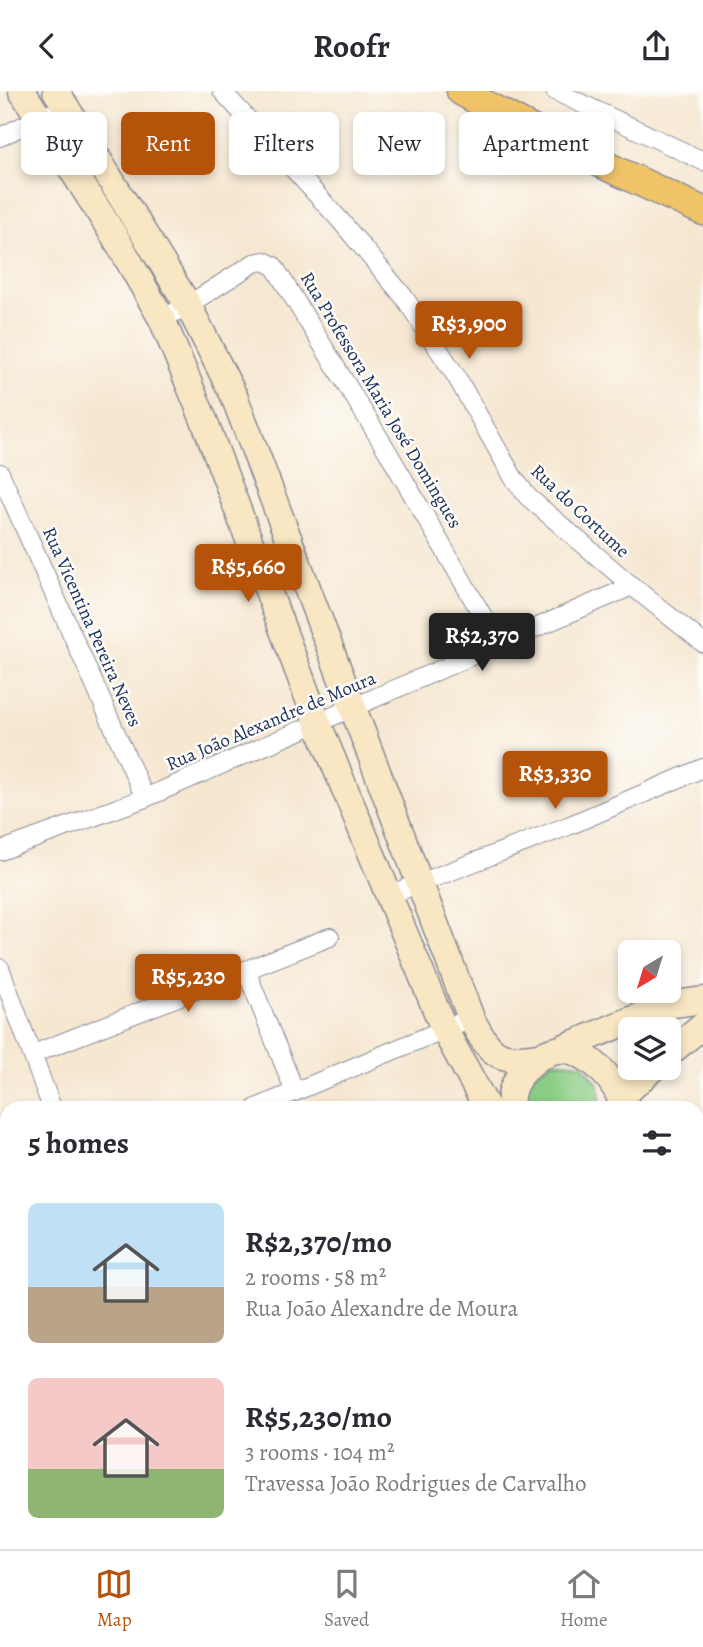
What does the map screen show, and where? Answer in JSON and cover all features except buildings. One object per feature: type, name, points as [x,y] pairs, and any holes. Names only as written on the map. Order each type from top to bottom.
[{"type":"main road","points":[[461,91],[625,175],[703,211]]},
{"type":"street","points":[[22,91],[35,112]]},
{"type":"street","name":"Rua do Cortume","points":[[222,91],[339,219],[404,297],[456,376],[513,477],[528,497],[703,643]]},
{"type":"street","points":[[555,91],[703,160]]},
{"type":"street","points":[[47,112],[60,97],[188,306],[234,396],[419,884],[471,1018],[481,1037],[498,1055],[518,1059],[552,1052],[668,1005],[703,1000]]},
{"type":"street","points":[[0,137],[21,128]]},
{"type":"street","points":[[75,175],[162,319],[206,425],[318,723],[444,1029],[483,1101]]},
{"type":"street","name":"Rua Professora Maria José Domingues","points":[[188,306],[254,263],[264,261],[274,266],[389,453],[499,645]]},
{"type":"street","points":[[162,319],[188,306]]},
{"type":"street","name":"Rua Vicentina Pereira Neves","points":[[0,474],[80,647],[145,798]]},
{"type":"street","name":"Rua João Alexandre de Moura","points":[[0,851],[145,798],[632,586]]},
{"type":"street","points":[[389,895],[568,826],[703,768]]},
{"type":"street","points":[[33,1054],[330,937]]},
{"type":"street","points":[[0,968],[50,1101]]},
{"type":"street","points":[[246,970],[295,1092]]},
{"type":"street","points":[[273,1101],[471,1018]]},
{"type":"street","points":[[681,1043],[703,1025]]},
{"type":"street","points":[[511,1101],[512,1091],[522,1073],[552,1052],[579,1055],[592,1062],[617,1087],[620,1101]]},
{"type":"street","points":[[623,1101],[642,1080]]},
{"type":"green space","points":[[553,1061],[583,1064],[599,1085],[600,1101],[523,1101],[531,1076]]}]
